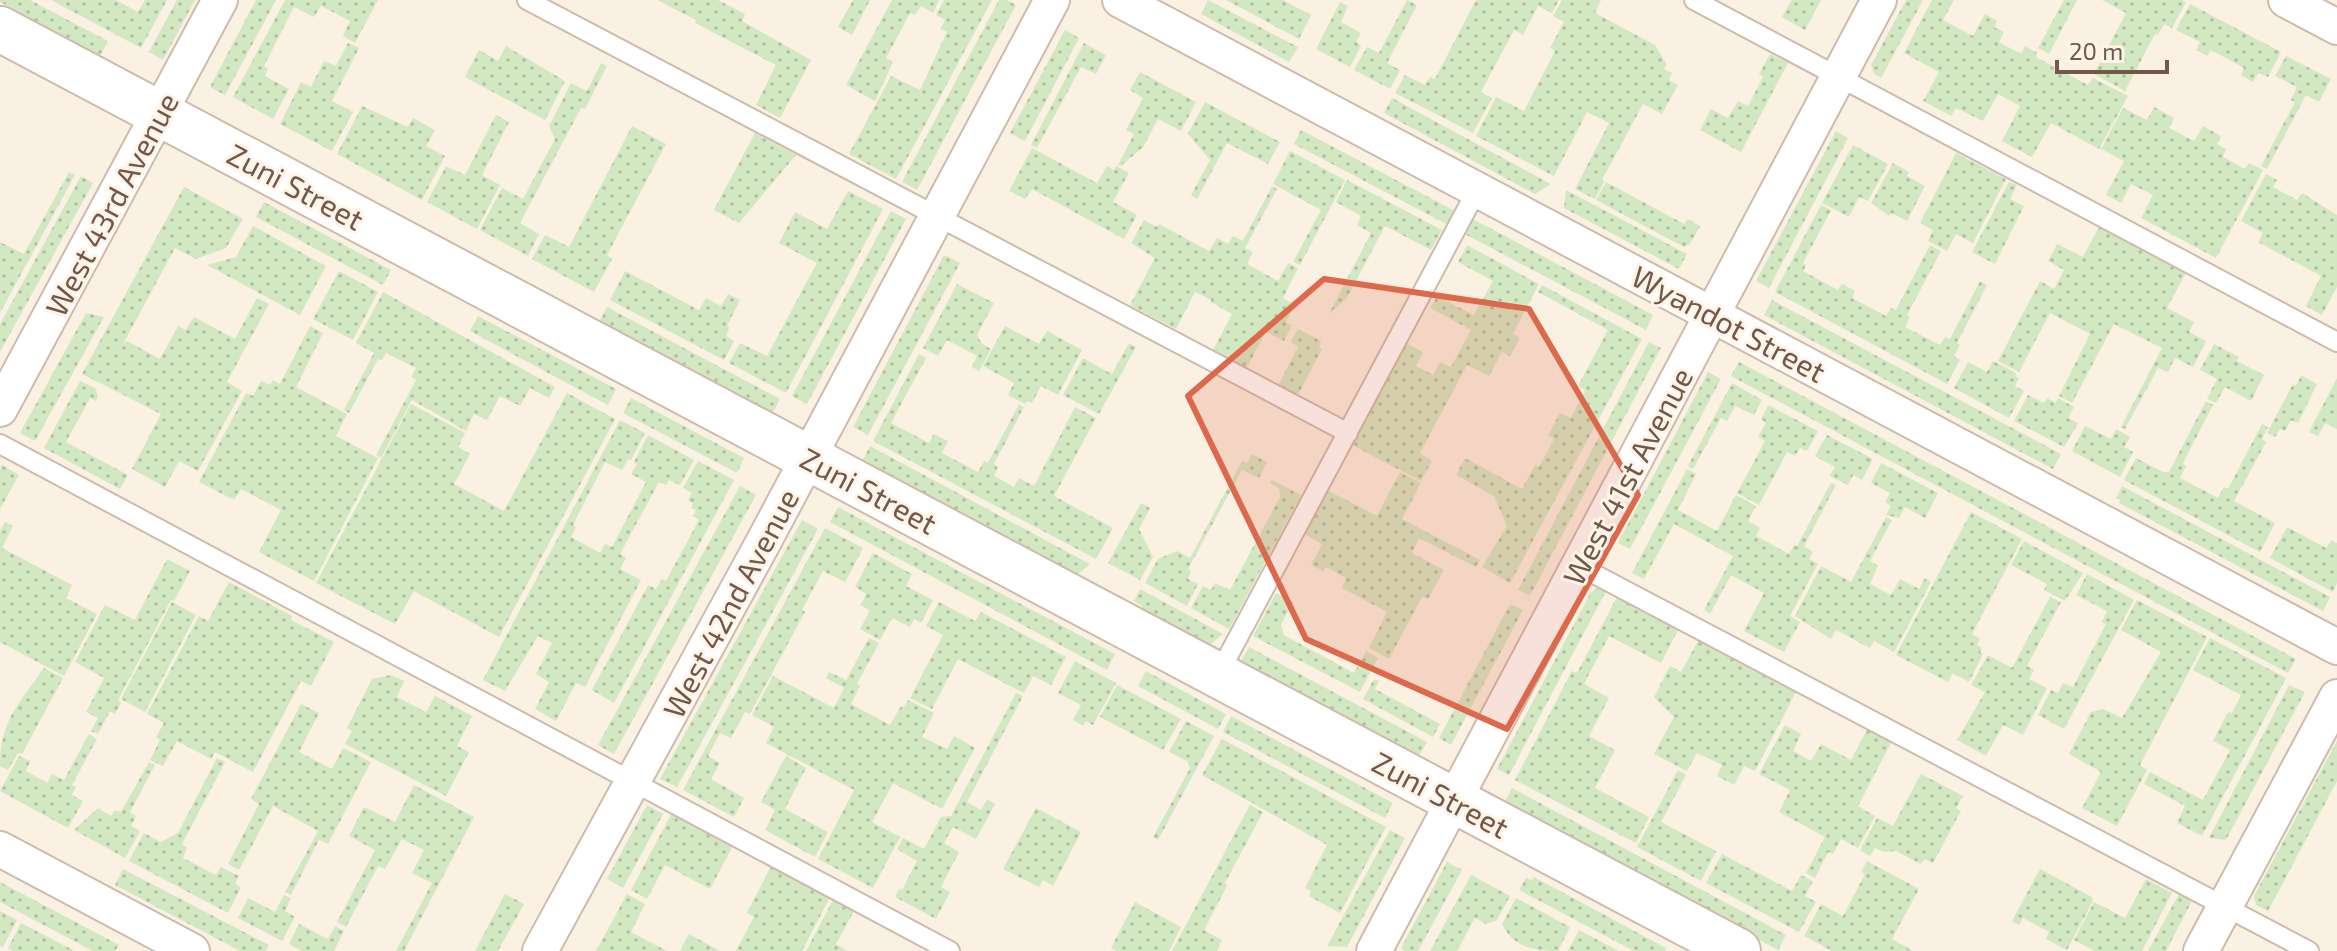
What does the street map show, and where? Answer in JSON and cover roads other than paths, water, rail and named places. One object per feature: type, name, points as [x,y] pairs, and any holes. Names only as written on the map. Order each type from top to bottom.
[{"type":"street","name":"West 43rd Avenue","points":[[0,409],[220,0]]},
{"type":"street","name":"West 42nd Avenue","points":[[540,951],[1052,0]]},
{"type":"street","name":"Wyandot Street","points":[[1120,0],[2337,647]]},
{"type":"street","name":"West 41st Avenue","points":[[1374,951],[1879,0]]},
{"type":"street","points":[[2286,0],[2337,27]]},
{"type":"street","name":"Zuni Street","points":[[0,29],[1738,951]]},
{"type":"street","points":[[2201,951],[2337,697]]},
{"type":"street","points":[[0,849],[192,951]]},
{"type":"lane","points":[[527,0],[1348,433]]},
{"type":"lane","points":[[1694,0],[2337,342]]},
{"type":"lane","points":[[1218,675],[1477,190]]},
{"type":"lane","points":[[0,444],[950,951]]},
{"type":"lane","points":[[1579,566],[2309,951]]}]
